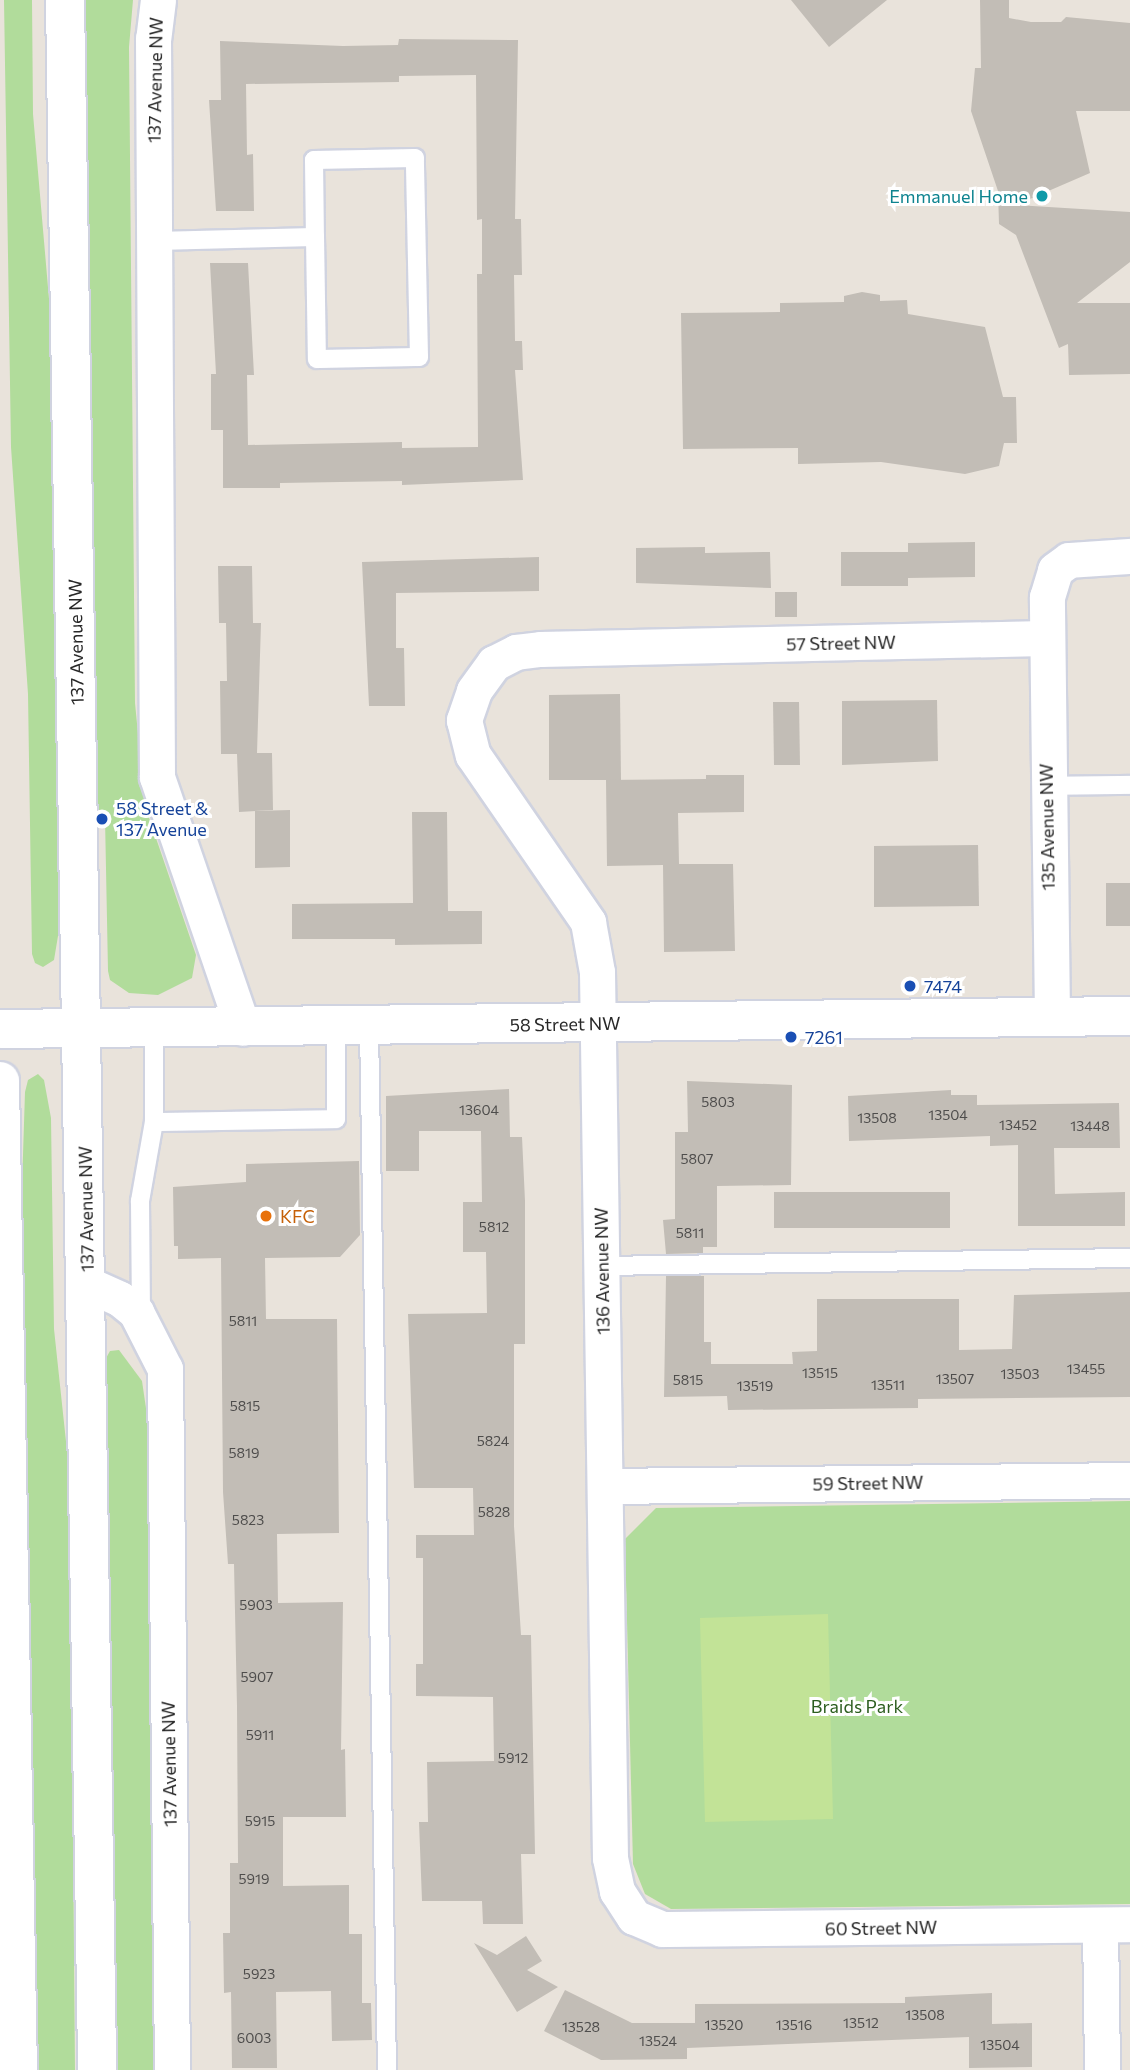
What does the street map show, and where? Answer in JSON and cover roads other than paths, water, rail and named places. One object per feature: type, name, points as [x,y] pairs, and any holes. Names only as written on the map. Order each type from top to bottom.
[{"type":"main road","name":"137 Avenue NW","points":[[65,0],[87,1284],[97,2070]]},
{"type":"main road","name":"58 Street NW","points":[[0,1029],[352,1028],[1130,1016]]},
{"type":"main road","points":[[0,1081],[18,2070]]},
{"type":"street","name":"137 Avenue NW","points":[[158,0],[153,38],[158,776],[243,1028]]},
{"type":"street","points":[[1044,638],[1047,597],[1055,570],[1069,560],[1130,556]]},
{"type":"street","name":"57 Street NW","points":[[494,663],[516,652],[540,649],[1044,638]]},
{"type":"street","name":"135 Avenue NW","points":[[1044,638],[1052,1017]]},
{"type":"street","name":"136 Avenue NW","points":[[494,663],[474,691],[464,720],[473,755],[588,922],[597,972],[610,1858],[617,1891],[634,1917]]},
{"type":"street","name":"137 Avenue NW","points":[[87,1284],[120,1299],[141,1320],[165,1368],[172,2070]]},
{"type":"street","name":"59 Street NW","points":[[605,1486],[1130,1480]]},
{"type":"street","name":"60 Street NW","points":[[634,1917],[662,1929],[698,1931],[1115,1924]]},
{"type":"street","points":[[1102,2070],[1115,1924]]},
{"type":"lane","points":[[415,158],[418,357],[317,359],[315,237],[314,160],[415,158]]},
{"type":"lane","points":[[155,241],[315,237]]},
{"type":"lane","points":[[1046,786],[1130,785]]},
{"type":"lane","points":[[141,1320],[140,1201],[154,1122],[154,1028]]},
{"type":"lane","points":[[154,1122],[336,1119],[352,1028]]},
{"type":"lane","points":[[352,1028],[387,2070]]},
{"type":"lane","points":[[601,1266],[1130,1258]]},
{"type":"place","name":"Emmanuel Home","points":[[1042,196]]},
{"type":"place","name":"58 Street & 137 Avenue","points":[[102,819]]},
{"type":"place","name":"7474","points":[[910,986]]},
{"type":"place","name":"7261","points":[[791,1037]]},
{"type":"place","name":"KFC","points":[[266,1216]]},
{"type":"park label","name":"Braids Park","points":[[857,1706]]}]
